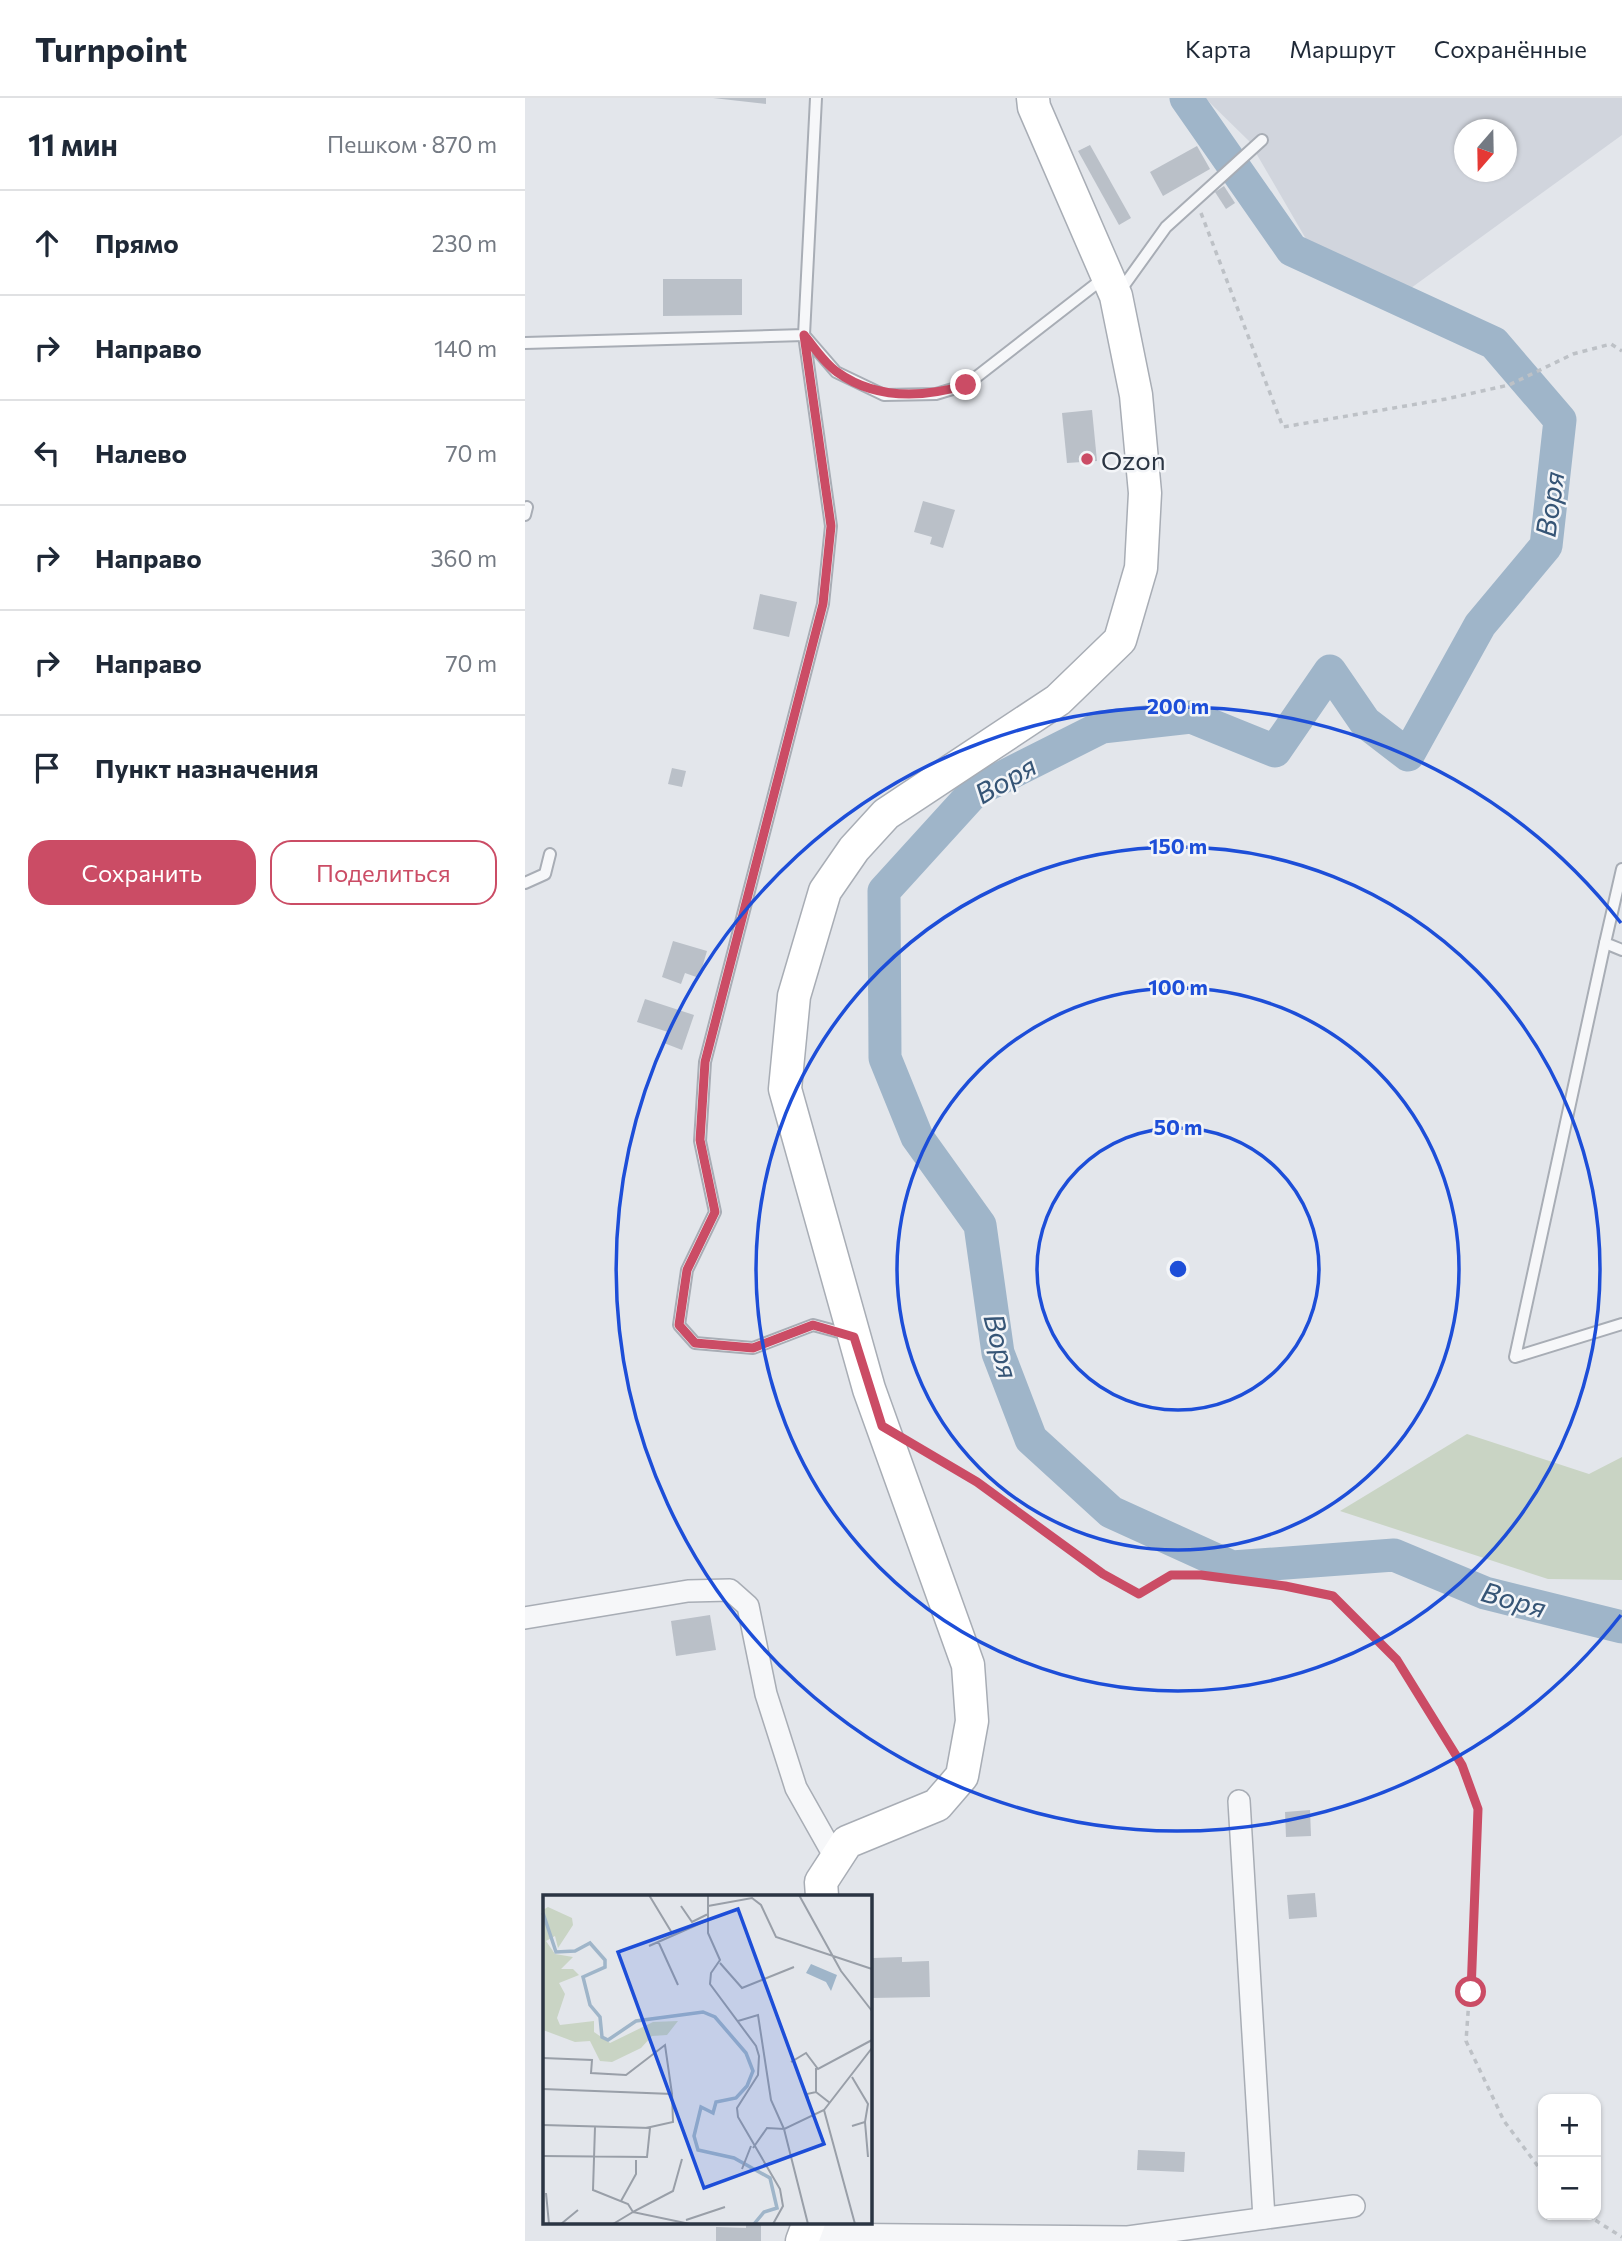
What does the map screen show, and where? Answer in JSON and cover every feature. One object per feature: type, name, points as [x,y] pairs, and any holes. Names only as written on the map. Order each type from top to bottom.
[{"type":"street","points":[[823,1895],[821,1882],[847,1842],[937,1805],[962,1776],[972,1721],[968,1665],[869,1389],[785,1088],[794,996],[825,891],[854,849],[886,814],[1058,700],[1119,640],[1141,568],[1145,493],[1136,394],[1112,286],[1034,107],[1033,98]]},
{"type":"street","points":[[525,1618],[688,1591],[730,1590],[748,1606],[766,1694],[796,1787],[836,1859]]},
{"type":"street","points":[[1239,1801],[1264,2218]]},
{"type":"street","points":[[805,2232],[1130,2239],[1353,2206]]},
{"type":"lane","points":[[816,98],[804,335],[831,526],[823,604],[705,1062],[700,1140],[715,1212],[687,1270],[679,1325],[695,1343],[753,1348],[813,1325],[854,1337]]},
{"type":"lane","points":[[804,335],[836,372],[884,395],[936,394],[966,385],[1112,286],[1166,227],[1262,140]]},
{"type":"lane","points":[[525,343],[804,335]]},
{"type":"lane","points":[[525,883],[545,874],[550,855]]},
{"type":"lane","points":[[1622,869],[1514,1357],[1622,1324]]},
{"type":"lane","points":[[1605,943],[1622,950]]},
{"type":"path","points":[[1197,201],[1283,427],[1447,399],[1509,385],[1573,354],[1611,344],[1622,351]]},
{"type":"path","points":[[913,1446],[977,1482],[1103,1574],[1139,1594],[1171,1575],[1201,1575],[1285,1586],[1333,1596],[1397,1660],[1462,1765],[1478,1809],[1477,1889],[1467,2041],[1504,2121],[1538,2166]]},
{"type":"path","points":[[1595,2220],[1622,2237]]},
{"type":"shaded area","points":[[1205,98],[1622,98],[1622,135],[1411,288],[1306,239],[1249,141]]},
{"type":"green space","points":[[1467,1434],[1589,1474],[1622,1457],[1622,1580],[1548,1579],[1340,1511]]},
{"type":"building","points":[[713,98],[766,98],[766,104]]},
{"type":"building","points":[[1090,145],[1131,218],[1119,225],[1078,151]]},
{"type":"building","points":[[1197,146],[1210,169],[1163,196],[1150,172]]},
{"type":"building","points":[[1224,186],[1235,203],[1226,209],[1215,192]]},
{"type":"building","points":[[663,279],[742,279],[742,315],[663,316]]},
{"type":"building","points":[[1092,410],[1097,461],[1067,463],[1062,413]]},
{"type":"building","points":[[923,501],[955,510],[943,548],[930,544],[932,537],[914,532]]},
{"type":"building","points":[[760,594],[797,602],[789,637],[753,629]]},
{"type":"building","points":[[672,768],[686,771],[682,787],[668,784]]},
{"type":"building","points":[[673,941],[707,951],[699,978],[685,973],[681,984],[662,977]]},
{"type":"building","points":[[645,999],[694,1015],[682,1050],[664,1043],[668,1032],[637,1022]]},
{"type":"building","points":[[710,1615],[716,1650],[676,1656],[671,1621]]},
{"type":"building","points":[[1310,1810],[1311,1836],[1286,1837],[1285,1812]]},
{"type":"building","points":[[1315,1893],[1317,1917],[1289,1919],[1287,1895]]},
{"type":"building","points":[[902,1957],[902,1962],[929,1961],[930,1997],[871,1998],[873,1958]]},
{"type":"building","points":[[1138,2150],[1185,2152],[1184,2172],[1137,2170]]},
{"type":"building","points":[[746,2224],[761,2224],[761,2241],[716,2241],[716,2227],[746,2228]]},
{"type":"waterway","name":"Воря","points":[[1186,98],[1292,250],[1494,343],[1560,420],[1546,546],[1480,625],[1408,755],[1365,722],[1330,671],[1275,751],[1191,717],[1102,727],[975,791],[884,891],[885,1058],[917,1137],[980,1225],[998,1353],[1031,1439],[1111,1512],[1232,1567],[1394,1555],[1485,1593],[1622,1627]]},
{"type":"place","name":"Ozon","points":[[1087,459]]},
{"type":"route","points":[[966,385],[936,394],[884,395],[836,372],[804,335],[831,526],[823,604],[705,1062],[700,1140],[715,1212],[687,1270],[679,1325],[695,1343],[753,1348],[813,1325],[854,1337],[882,1426],[923,1453],[977,1482],[1103,1574],[1139,1594],[1171,1575],[1201,1575],[1285,1586],[1333,1596],[1397,1660],[1462,1765],[1478,1809],[1471,1992]]}]
